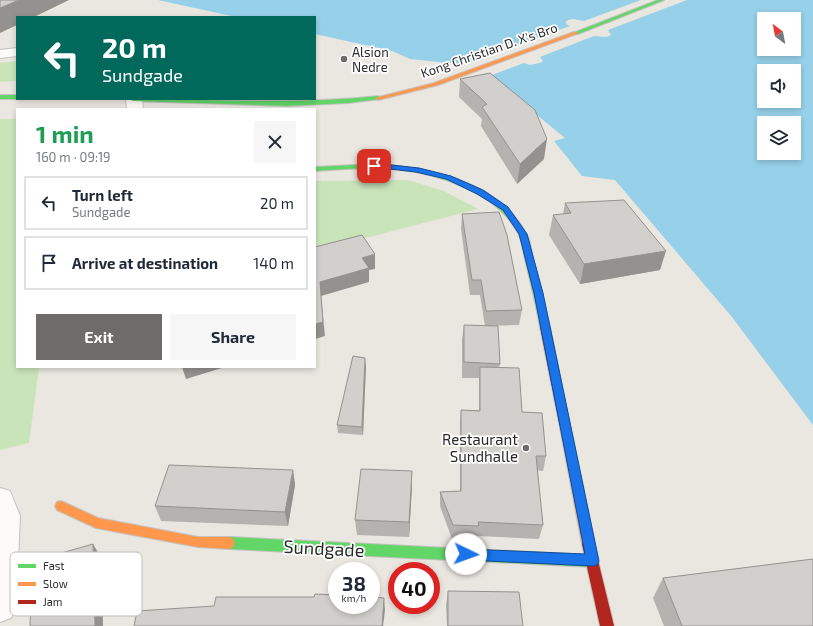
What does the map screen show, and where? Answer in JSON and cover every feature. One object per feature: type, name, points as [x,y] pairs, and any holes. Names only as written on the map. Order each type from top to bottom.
[{"type":"street","name":"Kong Christian D. X's Bro","points":[[174,100],[319,102],[376,98],[436,84],[560,40],[662,0]]},
{"type":"street","points":[[0,54],[16,52]]},
{"type":"street","points":[[0,97],[16,97]]},
{"type":"street","points":[[316,169],[374,166],[416,170],[448,178],[480,192],[505,209],[523,234],[538,293],[592,561],[608,626]]},
{"type":"street","points":[[0,500],[6,516],[0,607]]},
{"type":"street","name":"Sundgade","points":[[61,506],[96,523],[198,542],[592,561]]},
{"type":"green space","points":[[16,61],[16,81],[0,82],[0,63]]},
{"type":"green space","points":[[0,119],[16,119],[16,368],[39,368],[29,443],[0,450]]},
{"type":"green space","points":[[408,180],[444,191],[478,209],[316,251],[316,181]]},
{"type":"water","points":[[158,0],[813,0],[813,425],[732,317],[615,180],[582,176],[554,141],[565,138],[498,83],[458,64],[410,59],[392,51],[316,34],[316,16],[231,16]]},
{"type":"pier","points":[[641,0],[687,0],[608,30],[611,35],[606,37],[594,36],[540,57],[543,61],[540,63],[530,65],[524,63],[484,78],[460,67],[499,52],[495,47],[498,45],[504,43],[515,46],[570,26],[566,24],[568,20],[573,19],[584,21]]},
{"type":"building","points":[[0,0],[19,0],[0,8]]},
{"type":"building","points":[[490,73],[535,110],[547,139],[520,164],[482,107],[487,104],[460,79]]},
{"type":"building","points":[[624,200],[666,251],[584,264],[553,215],[571,213],[565,203]]},
{"type":"building","points":[[499,212],[507,235],[522,310],[486,311],[481,280],[472,280],[462,214]]},
{"type":"building","points":[[362,235],[375,254],[362,258],[369,268],[320,282],[323,322],[316,324],[316,247]]},
{"type":"building","points":[[464,325],[498,326],[500,364],[464,362]]},
{"type":"building","points":[[353,356],[365,358],[362,427],[337,425]]},
{"type":"building","points":[[480,367],[519,368],[522,412],[542,413],[546,456],[536,456],[543,525],[478,522],[479,526],[453,525],[440,492],[461,491],[461,410],[480,411]]},
{"type":"building","points":[[169,465],[293,470],[285,512],[155,506]]},
{"type":"building","points":[[361,469],[412,471],[409,522],[355,520]]},
{"type":"building","points":[[93,544],[93,552],[65,552]]},
{"type":"building","points":[[813,559],[813,626],[682,626],[663,578]]},
{"type":"building","points":[[448,591],[519,592],[523,626],[448,626]]},
{"type":"building","points":[[315,594],[328,595],[328,614],[380,614],[380,598],[384,598],[382,626],[134,626],[136,616],[142,616],[142,611],[214,606],[216,597],[314,597]]},
{"type":"building","points":[[30,616],[95,616],[95,626],[30,626]]},
{"type":"traffic: fast","points":[[576,33],[662,0]]},
{"type":"traffic: fast","points":[[0,97],[16,97]]},
{"type":"traffic: fast","points":[[164,100],[286,104],[378,98]]},
{"type":"traffic: fast","points":[[316,169],[373,166],[414,170],[458,182],[479,192],[497,204],[512,218],[523,235],[545,327]]},
{"type":"traffic: fast","points":[[229,543],[592,561]]},
{"type":"traffic: slow","points":[[378,98],[436,84],[576,33]]},
{"type":"traffic: slow","points":[[564,422],[588,544]]},
{"type":"traffic: slow","points":[[61,506],[96,523],[198,542],[229,543]]},
{"type":"traffic: jam","points":[[545,327],[564,422]]},
{"type":"traffic: jam","points":[[588,544],[607,626]]},
{"type":"place","name":"Alsion Nedre","points":[[344,59]]},
{"type":"place","name":"Restaurant Sundhalle","points":[[526,448]]},
{"type":"route","points":[[374,166],[416,170],[448,178],[480,192],[505,209],[523,234],[538,293],[592,561],[466,554]]}]
